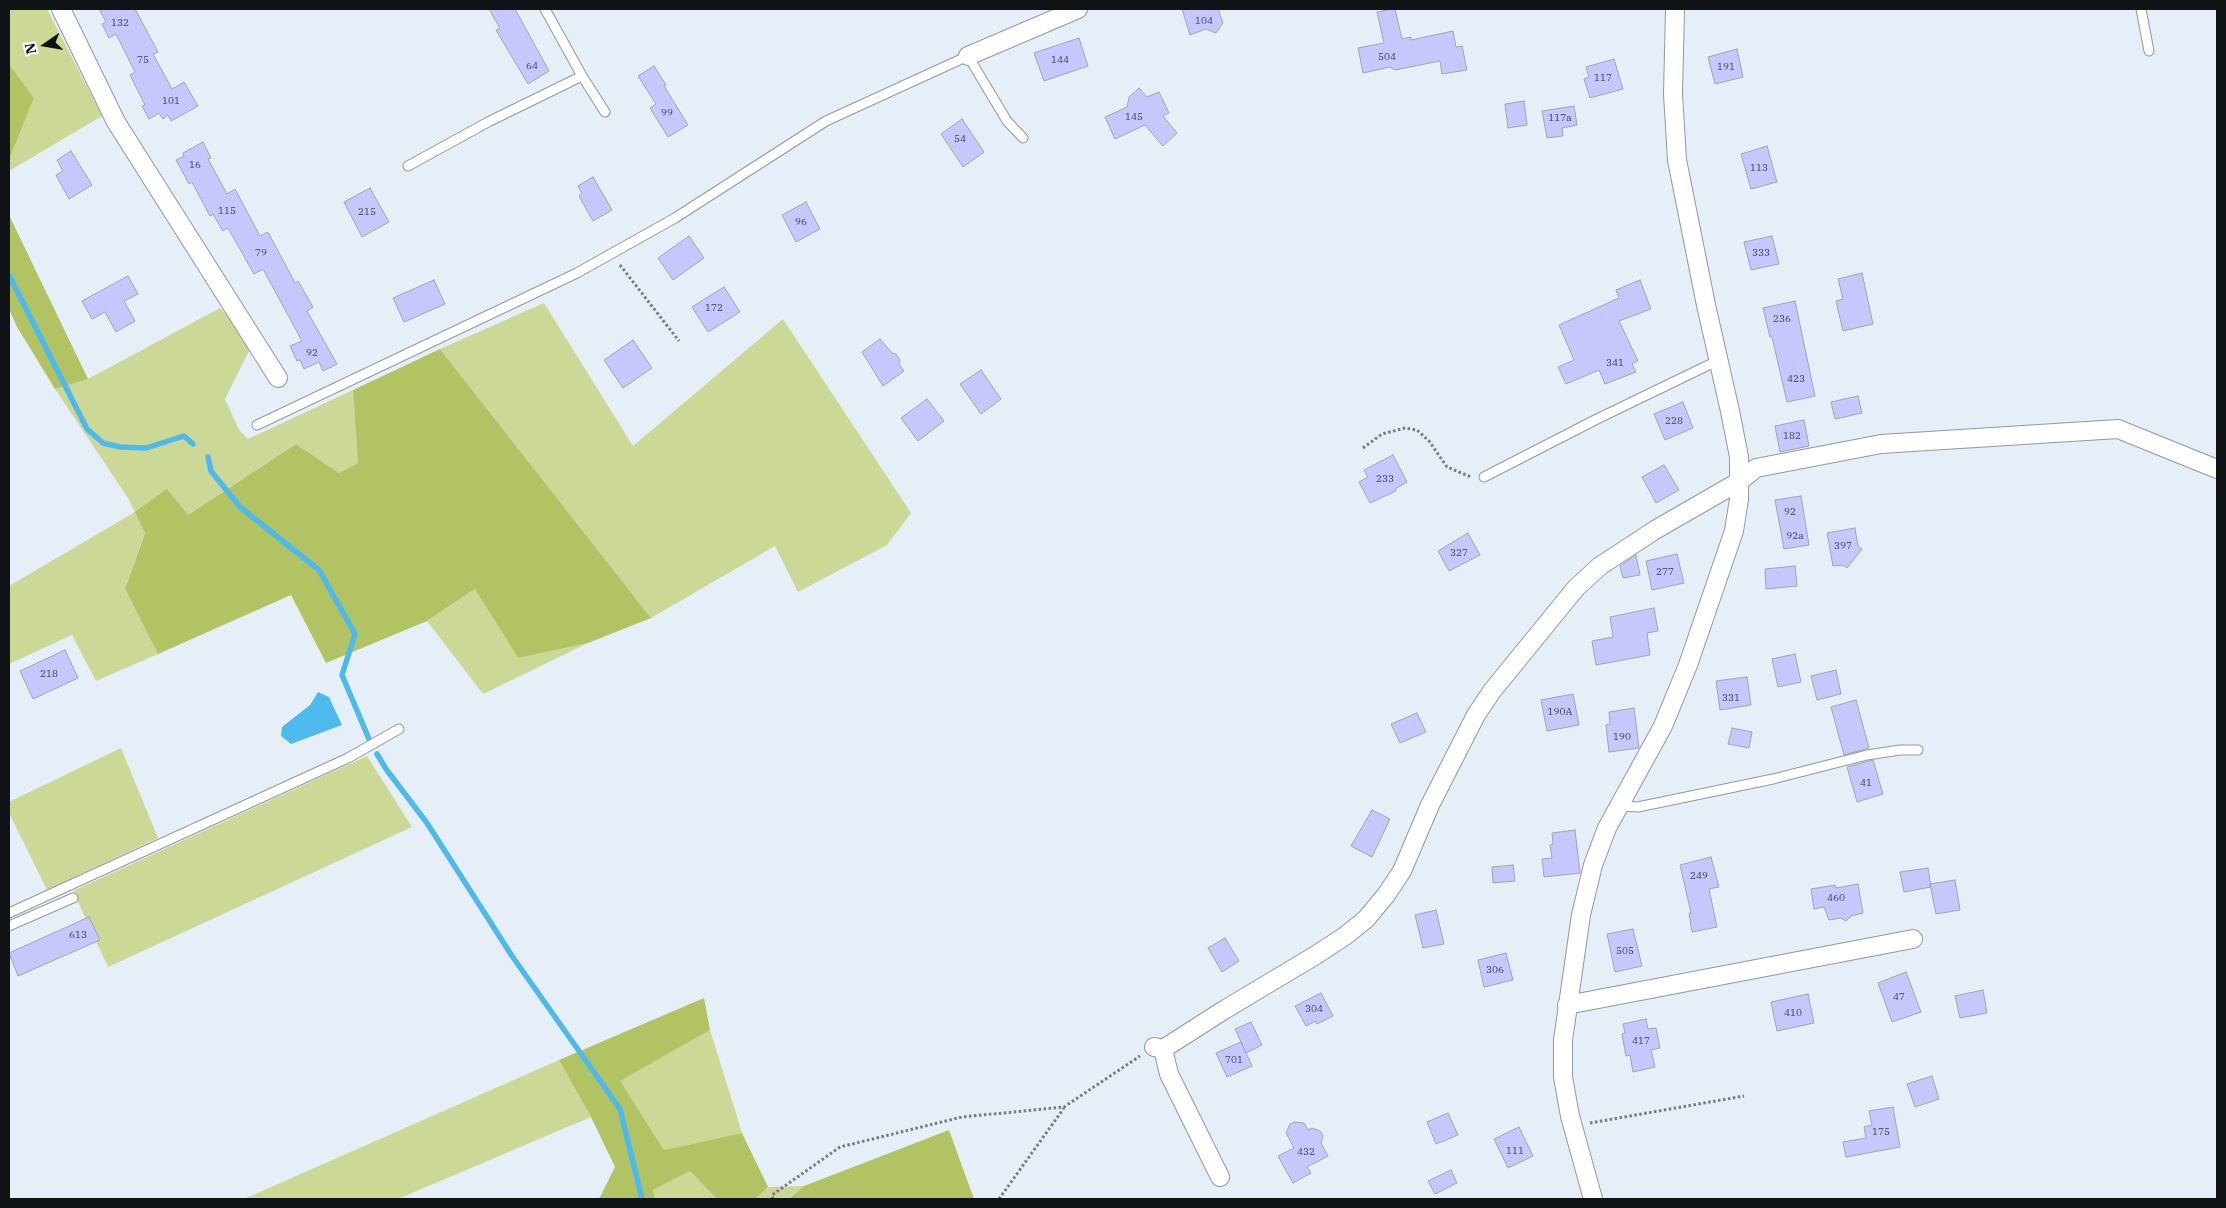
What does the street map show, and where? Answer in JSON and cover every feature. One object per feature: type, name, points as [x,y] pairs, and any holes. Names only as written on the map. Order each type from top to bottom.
[{"type":"street","points":[[61,9],[116,122],[278,378]]},
{"type":"street","points":[[968,56],[1078,9]]},
{"type":"street","points":[[1593,1199],[1572,1126],[1563,1077],[1563,1040],[1581,915],[1593,865],[1607,828],[1663,726],[1688,665],[1734,531],[1740,481],[1739,457],[1677,160],[1673,94],[1675,9]]},
{"type":"street","points":[[1220,1177],[1158,1048],[1330,946],[1366,919],[1386,895],[1402,871],[1430,805],[1476,715],[1492,691],[1576,588],[1600,566],[1647,535],[1740,481],[1756,468],[1881,444],[2118,429],[2217,469]]},
{"type":"street","points":[[1567,1005],[1913,939]]},
{"type":"lane","points":[[546,9],[582,76],[605,112]]},
{"type":"lane","points":[[2141,9],[2149,51]]},
{"type":"lane","points":[[256,424],[577,273],[675,218],[826,121],[968,56],[1007,121],[1023,138]]},
{"type":"lane","points":[[408,166],[488,122],[582,76]]},
{"type":"lane","points":[[1484,477],[1597,419],[1719,360]]},
{"type":"lane","points":[[9,913],[348,758],[399,729]]},
{"type":"lane","points":[[1620,806],[1638,807],[1773,779],[1867,755],[1900,750],[1918,750]]},
{"type":"lane","points":[[9,926],[73,898]]},
{"type":"path","points":[[612,254],[679,341]]},
{"type":"path","points":[[1363,448],[1382,434],[1405,428],[1417,430],[1429,441],[1448,467],[1470,476],[1484,477]]},
{"type":"path","points":[[999,1199],[1064,1107],[1158,1048]]},
{"type":"path","points":[[1572,1126],[1744,1096]]},
{"type":"path","points":[[773,1199],[772,1195],[840,1147],[962,1117],[1064,1107]]},
{"type":"green space","points":[[9,9],[47,9],[102,116],[9,171],[9,160],[34,98],[9,64]]},
{"type":"green space","points":[[9,64],[34,98],[9,160]]},
{"type":"green space","points":[[9,215],[88,379],[55,389],[17,327],[9,309]]},
{"type":"green space","points":[[544,303],[633,446],[783,319],[911,513],[887,545],[798,592],[775,546],[651,618],[440,349]]},
{"type":"green space","points":[[220,308],[252,345],[225,399],[239,430],[248,439],[353,390],[358,463],[339,473],[296,444],[188,515],[145,532],[125,589],[158,654],[96,681],[72,635],[9,664],[9,586],[135,512],[128,498],[55,389],[88,379]]},
{"type":"green space","points":[[440,349],[651,618],[588,643],[518,658],[475,589],[427,621],[326,663],[291,595],[158,654],[125,589],[145,533],[135,512],[167,489],[188,515],[296,444],[339,473],[358,463],[353,390]]},
{"type":"green space","points":[[475,589],[518,658],[588,643],[483,694],[427,621]]},
{"type":"green space","points":[[121,748],[158,838],[47,890],[9,813],[9,802]]},
{"type":"green space","points":[[367,756],[412,827],[108,967],[73,891]]},
{"type":"green space","points":[[704,998],[710,1030],[620,1081],[664,1150],[742,1133],[768,1187],[755,1199],[717,1199],[690,1171],[653,1190],[655,1199],[599,1199],[615,1167],[591,1117],[559,1060]]},
{"type":"green space","points":[[710,1030],[742,1133],[664,1150],[619,1081]]},
{"type":"green space","points":[[559,1060],[591,1117],[398,1199],[244,1199]]},
{"type":"green space","points":[[949,1130],[974,1199],[789,1199],[804,1186]]},
{"type":"green space","points":[[690,1171],[717,1199],[655,1199],[653,1190]]},
{"type":"green space","points":[[804,1186],[789,1199],[755,1199],[768,1187]]},
{"type":"water","points":[[318,692],[329,697],[342,725],[291,744],[281,736],[282,727],[310,705]]},
{"type":"building","points":[[99,9],[135,9],[158,52],[153,54],[172,89],[184,82],[198,106],[171,121],[168,115],[163,119],[159,113],[149,119],[142,106],[145,105],[130,75],[135,72],[116,34],[109,38],[102,24],[106,22]]},
{"type":"building","points":[[489,9],[515,9],[549,71],[528,84],[496,30],[500,28]]},
{"type":"building","points":[[1182,9],[1218,9],[1223,23],[1216,33],[1206,29],[1190,35]]},
{"type":"building","points":[[1395,9],[1402,39],[1411,37],[1411,40],[1453,31],[1456,47],[1462,46],[1467,70],[1442,74],[1440,61],[1395,70],[1390,67],[1363,73],[1358,48],[1384,43],[1377,12]]},
{"type":"building","points":[[1079,38],[1088,66],[1044,81],[1034,53]]},
{"type":"building","points":[[1737,49],[1743,77],[1715,84],[1708,57]]},
{"type":"building","points":[[1614,59],[1623,89],[1590,98],[1584,79],[1589,77],[1586,67]]},
{"type":"building","points":[[654,66],[688,125],[668,137],[650,108],[656,104],[638,76]]},
{"type":"building","points":[[1139,88],[1147,97],[1159,92],[1169,113],[1163,116],[1177,133],[1163,146],[1145,125],[1115,139],[1105,117],[1127,107],[1129,97]]},
{"type":"building","points":[[1524,101],[1527,125],[1508,128],[1505,104]]},
{"type":"building","points":[[1574,106],[1577,125],[1562,128],[1563,136],[1547,138],[1542,111]]},
{"type":"building","points":[[962,119],[984,152],[963,167],[941,134]]},
{"type":"building","points":[[203,142],[211,158],[208,159],[227,194],[235,189],[260,236],[268,232],[295,283],[298,281],[313,307],[307,311],[337,364],[323,371],[319,362],[304,369],[300,360],[297,361],[290,346],[302,341],[263,269],[254,274],[228,228],[223,231],[213,214],[210,216],[192,182],[189,184],[176,160],[184,156],[183,153]]},
{"type":"building","points":[[1767,146],[1777,182],[1751,189],[1741,154]]},
{"type":"building","points":[[71,151],[92,185],[69,199],[56,175],[63,171],[57,160]]},
{"type":"building","points":[[593,177],[612,210],[593,221],[579,196],[582,194],[578,186]]},
{"type":"building","points":[[370,188],[389,222],[362,237],[344,202]]},
{"type":"building","points":[[806,202],[820,229],[796,242],[782,215]]},
{"type":"building","points":[[689,236],[704,258],[673,280],[658,258]]},
{"type":"building","points":[[1772,236],[1779,264],[1751,270],[1744,242]]},
{"type":"building","points":[[1862,273],[1873,324],[1843,331],[1836,301],[1843,299],[1838,279]]},
{"type":"building","points":[[128,276],[138,294],[124,301],[135,321],[116,332],[105,312],[92,319],[82,301]]},
{"type":"building","points":[[434,280],[445,304],[404,322],[393,298]]},
{"type":"building","points":[[1640,280],[1651,309],[1619,321],[1638,361],[1632,364],[1636,372],[1605,384],[1599,370],[1566,384],[1558,367],[1574,360],[1559,325],[1619,298],[1616,290]]},
{"type":"building","points":[[724,287],[740,312],[708,332],[692,307]]},
{"type":"building","points":[[1795,301],[1815,396],[1787,402],[1772,337],[1770,337],[1763,308]]},
{"type":"building","points":[[880,339],[892,353],[896,354],[900,360],[899,364],[904,371],[883,386],[862,352]]},
{"type":"building","points":[[633,340],[652,368],[623,388],[604,360]]},
{"type":"building","points":[[981,370],[1001,399],[981,414],[960,384]]},
{"type":"building","points":[[1858,396],[1862,413],[1835,419],[1831,402]]},
{"type":"building","points":[[927,399],[944,421],[918,441],[901,418]]},
{"type":"building","points":[[1683,402],[1693,428],[1665,440],[1654,414]]},
{"type":"building","points":[[1804,420],[1809,446],[1780,452],[1775,426]]},
{"type":"building","points":[[1393,455],[1407,482],[1395,489],[1396,491],[1370,503],[1359,482],[1368,477],[1364,470]]},
{"type":"building","points":[[1664,465],[1679,490],[1656,503],[1642,477]]},
{"type":"building","points":[[1801,496],[1809,545],[1784,549],[1775,500]]},
{"type":"building","points":[[1855,528],[1858,546],[1862,549],[1847,568],[1842,565],[1833,566],[1827,533]]},
{"type":"building","points":[[1468,533],[1480,555],[1449,571],[1438,551]]},
{"type":"building","points":[[1677,554],[1684,583],[1652,590],[1646,561]]},
{"type":"building","points":[[1636,555],[1640,575],[1623,578],[1620,566]]},
{"type":"building","points":[[1795,566],[1797,586],[1766,589],[1765,569]]},
{"type":"building","points":[[1654,608],[1658,631],[1647,633],[1650,655],[1596,665],[1592,641],[1613,637],[1610,617]]},
{"type":"building","points":[[65,650],[78,678],[33,699],[20,671]]},
{"type":"building","points":[[1795,654],[1801,682],[1778,687],[1772,659]]},
{"type":"building","points":[[1836,670],[1841,694],[1817,700],[1811,676]]},
{"type":"building","points":[[1747,677],[1751,705],[1720,710],[1716,681]]},
{"type":"building","points":[[1573,694],[1579,725],[1547,731],[1541,700]]},
{"type":"building","points":[[1856,700],[1869,748],[1844,755],[1831,707]]},
{"type":"building","points":[[1634,708],[1639,748],[1609,752],[1606,725],[1610,724],[1609,712]]},
{"type":"building","points":[[1417,713],[1426,732],[1400,743],[1391,724]]},
{"type":"building","points":[[1732,728],[1752,732],[1749,748],[1728,744]]},
{"type":"building","points":[[1873,760],[1883,794],[1857,802],[1847,767]]},
{"type":"building","points":[[1372,810],[1390,819],[1372,857],[1351,846]]},
{"type":"building","points":[[1575,830],[1580,873],[1544,877],[1542,859],[1552,858],[1550,845],[1553,844],[1552,833]]},
{"type":"building","points":[[1711,857],[1719,887],[1709,889],[1717,927],[1692,932],[1689,913],[1691,913],[1680,865]]},
{"type":"building","points":[[1513,865],[1515,881],[1493,883],[1492,867]]},
{"type":"building","points":[[1928,868],[1931,887],[1904,892],[1900,872]]},
{"type":"building","points":[[1955,880],[1960,910],[1936,914],[1930,884]]},
{"type":"building","points":[[1858,884],[1863,913],[1851,916],[1846,921],[1841,918],[1829,920],[1824,907],[1814,909],[1811,889],[1835,885],[1836,888]]},
{"type":"building","points":[[1436,910],[1444,944],[1423,948],[1415,915]]},
{"type":"building","points":[[89,917],[100,940],[18,976],[9,953]]},
{"type":"building","points":[[1633,929],[1642,966],[1615,972],[1607,934]]},
{"type":"building","points":[[1225,938],[1239,961],[1222,972],[1208,948]]},
{"type":"building","points":[[1506,953],[1513,980],[1484,987],[1478,960]]},
{"type":"building","points":[[1906,972],[1921,1012],[1892,1022],[1878,983]]},
{"type":"building","points":[[1983,990],[1987,1013],[1960,1018],[1955,996]]},
{"type":"building","points":[[1321,993],[1333,1016],[1317,1024],[1316,1021],[1306,1026],[1295,1006]]},
{"type":"building","points":[[1808,994],[1814,1023],[1777,1031],[1771,1002]]},
{"type":"building","points":[[1646,1019],[1648,1029],[1656,1028],[1660,1048],[1651,1050],[1655,1067],[1633,1072],[1630,1055],[1626,1056],[1622,1034],[1625,1033],[1623,1024]]},
{"type":"building","points":[[1251,1022],[1262,1045],[1246,1053],[1235,1029]]},
{"type":"building","points":[[1241,1042],[1252,1066],[1227,1077],[1216,1053]]},
{"type":"building","points":[[1932,1076],[1939,1099],[1915,1107],[1907,1084]]},
{"type":"building","points":[[1893,1107],[1900,1147],[1846,1157],[1843,1142],[1866,1138],[1864,1127],[1872,1125],[1869,1111]]},
{"type":"building","points":[[1448,1113],[1458,1135],[1436,1144],[1427,1122]]},
{"type":"building","points":[[1295,1122],[1304,1123],[1308,1130],[1312,1128],[1320,1131],[1323,1136],[1321,1143],[1328,1156],[1307,1167],[1311,1173],[1293,1183],[1278,1156],[1294,1148],[1286,1133],[1290,1124]]},
{"type":"building","points":[[1519,1127],[1533,1156],[1508,1168],[1494,1139]]},
{"type":"building","points":[[1451,1170],[1457,1183],[1435,1194],[1428,1181]]},
{"type":"waterway","points":[[9,275],[87,429],[103,443],[120,447],[146,448],[184,436],[193,444]]},
{"type":"waterway","points":[[208,457],[211,471],[240,507],[319,570],[355,634],[342,675],[369,739]]},
{"type":"waterway","points":[[377,754],[386,769],[427,823],[512,956],[620,1109],[642,1199]]}]
